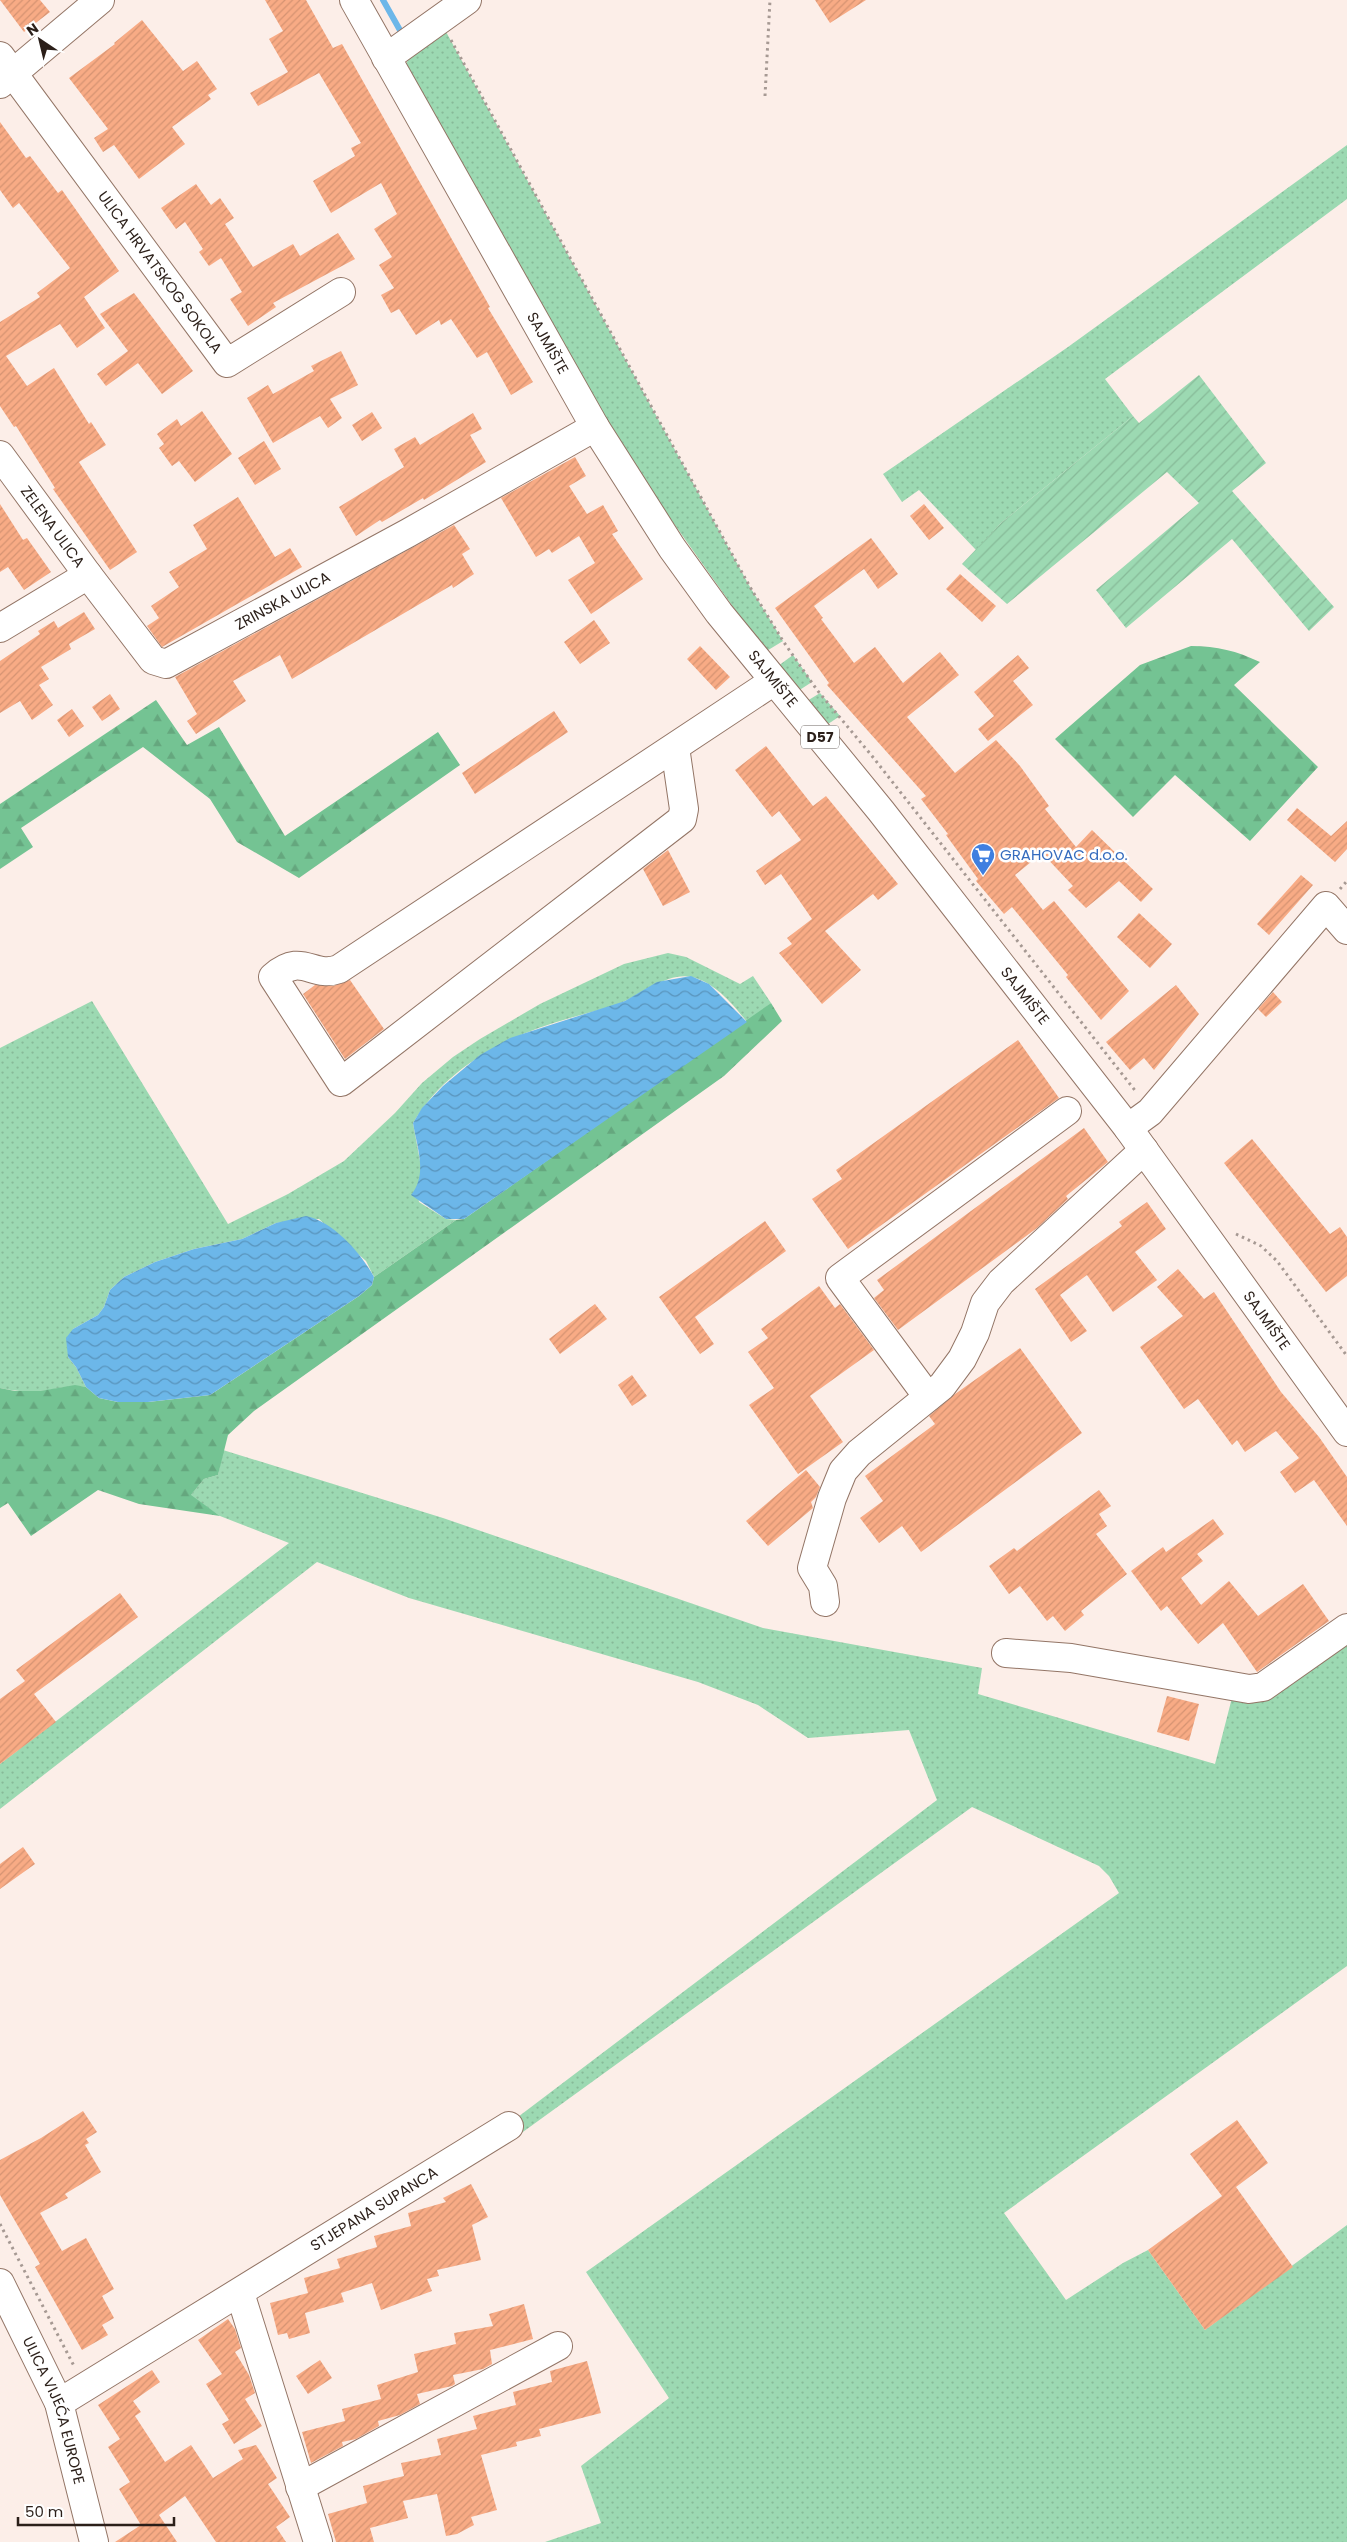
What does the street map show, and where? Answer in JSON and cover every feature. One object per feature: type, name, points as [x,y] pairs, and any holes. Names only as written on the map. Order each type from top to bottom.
[{"type":"street","name":"ULICA HRVATSKOG SOKOLA","points":[[100,0],[5,71],[227,363],[341,292]]},
{"type":"street","name":"SAJMIŠTE","points":[[354,0],[595,427],[672,548],[719,613],[880,811],[1128,1128],[1347,1432]]},
{"type":"street","points":[[386,58],[467,0]]},
{"type":"street","name":"ZRINSKA ULICA","points":[[88,575],[153,660],[166,664],[408,534],[595,427]]},
{"type":"street","name":"ZELENA ULICA","points":[[0,455],[88,575]]},
{"type":"street","points":[[0,628],[88,575]]},
{"type":"street","points":[[674,746],[684,810],[682,819],[341,1082],[273,977],[282,969],[294,964],[331,972],[339,969],[674,746],[774,681]]},
{"type":"street","points":[[1128,1128],[1150,1112],[1326,906],[1347,930]]},
{"type":"street","points":[[928,1397],[840,1278],[1067,1111]]},
{"type":"street","points":[[825,1602],[823,1586],[812,1568],[832,1498],[843,1471],[859,1453],[942,1386],[962,1359],[975,1334],[985,1303],[1001,1282],[1144,1150]]},
{"type":"street","points":[[1006,1653],[1071,1658],[1249,1689],[1263,1686],[1347,1628]]},
{"type":"street","name":"STJEPANA SUPANCA","points":[[59,2403],[509,2126]]},
{"type":"street","name":"ULICA VIJEĆA EUROPE","points":[[0,2283],[59,2403],[94,2542]]},
{"type":"street","points":[[240,2293],[318,2542]]},
{"type":"street","points":[[300,2487],[558,2346]]},
{"type":"path","points":[[765,96],[770,0]]},
{"type":"path","points":[[440,20],[750,587],[783,641],[820,693],[872,756],[1150,1112]]},
{"type":"path","points":[[1230,1231],[1261,1246],[1277,1261],[1347,1356]]},
{"type":"path","points":[[0,2224],[84,2388]]},
{"type":"green space","points":[[445,30],[750,587],[783,641],[765,652],[628,459],[486,210],[406,64],[412,52]]},
{"type":"green space","points":[[1347,145],[1347,199],[1105,379],[1133,416],[1001,523],[976,550],[919,490],[902,502],[883,474],[1068,347]]},
{"type":"green space","points":[[1199,375],[1266,463],[1232,491],[1334,607],[1309,631],[1232,539],[1126,628],[1096,590],[1199,503],[1167,472],[1007,604],[962,564],[1001,523],[1133,416],[1139,423]]},
{"type":"green space","points":[[1191,646],[1227,650],[1260,662],[1234,685],[1318,767],[1250,841],[1175,775],[1133,817],[1055,739],[1140,665]]},
{"type":"green space","points":[[793,655],[812,682],[798,691],[778,666]]},
{"type":"green space","points":[[820,693],[840,716],[825,726],[807,701]]},
{"type":"green space","points":[[156,700],[187,745],[219,727],[285,836],[438,732],[460,765],[299,878],[237,842],[210,799],[143,747],[21,828],[33,847],[0,869],[0,804]]},
{"type":"green space","points":[[668,953],[686,957],[740,984],[753,976],[771,1003],[747,1022],[730,1002],[708,984],[692,977],[674,977],[619,1004],[547,1025],[502,1044],[481,1055],[443,1085],[413,1123],[422,1172],[417,1188],[419,1202],[446,1219],[456,1220],[374,1277],[366,1261],[319,1219],[276,1223],[242,1239],[194,1249],[155,1262],[124,1277],[110,1290],[104,1307],[98,1315],[73,1329],[68,1357],[76,1367],[86,1387],[74,1386],[29,1391],[0,1388],[0,1048],[92,1001],[228,1224],[288,1194],[344,1161],[395,1113],[422,1083],[453,1057],[480,1039],[540,1004],[624,964]]},
{"type":"green space","points":[[771,1003],[782,1021],[724,1076],[254,1411],[228,1435],[218,1475],[204,1479],[191,1495],[220,1516],[139,1504],[98,1490],[31,1536],[8,1503],[0,1508],[0,1388],[15,1391],[40,1391],[75,1385],[86,1387],[99,1398],[118,1402],[148,1402],[210,1395],[359,1296],[372,1285],[374,1277],[456,1220],[464,1219]]},
{"type":"green space","points":[[223,1450],[443,1518],[763,1628],[982,1668],[978,1694],[1215,1764],[1235,1686],[1249,1689],[1347,1628],[1347,1966],[1004,2213],[1066,2300],[1123,2263],[1148,2250],[1205,2330],[1347,2225],[1347,2542],[545,2542],[601,2523],[581,2466],[669,2398],[586,2272],[1119,1893],[1109,1876],[1099,1866],[972,1807],[502,2147],[494,2135],[937,1800],[909,1730],[808,1738],[758,1705],[698,1682],[409,1598],[317,1562],[0,1809],[0,1764],[289,1543],[220,1516],[190,1496],[204,1479],[218,1475]]},
{"type":"water","points":[[691,976],[709,984],[747,1022],[464,1219],[446,1219],[411,1195],[416,1187],[420,1170],[419,1151],[413,1123],[422,1108],[443,1086],[480,1055],[510,1038],[625,1001],[657,982]]},
{"type":"water","points":[[306,1216],[327,1225],[346,1240],[362,1258],[374,1277],[372,1285],[359,1296],[210,1395],[148,1402],[118,1402],[99,1398],[86,1387],[76,1367],[68,1357],[66,1338],[73,1329],[98,1315],[104,1307],[110,1290],[124,1277],[155,1262],[194,1249],[242,1239],[276,1223]]},
{"type":"building","points":[[0,0],[40,0],[50,12],[24,32]]},
{"type":"building","points":[[265,0],[306,0],[333,48],[342,44],[490,307],[488,308],[533,382],[511,395],[487,352],[477,358],[451,319],[441,325],[439,320],[416,335],[399,309],[391,313],[381,295],[394,288],[379,265],[392,257],[374,229],[397,214],[381,183],[331,213],[313,181],[355,156],[351,148],[361,143],[319,73],[258,106],[250,93],[288,72],[269,39],[283,31]]},
{"type":"building","points":[[815,0],[866,0],[830,23]]},
{"type":"building","points":[[142,20],[183,71],[197,61],[217,89],[208,95],[211,99],[172,127],[185,144],[139,179],[114,145],[103,152],[94,138],[108,129],[69,78],[115,44]]},
{"type":"building","points":[[0,122],[26,158],[30,156],[58,193],[62,190],[119,271],[84,297],[105,328],[77,348],[60,324],[6,356],[27,386],[54,368],[89,424],[91,422],[106,445],[79,462],[137,552],[110,570],[53,489],[55,488],[16,426],[14,427],[0,406],[0,322],[40,297],[37,293],[70,268],[19,203],[13,208],[0,190]]},
{"type":"building","points":[[196,184],[211,205],[220,198],[234,218],[225,224],[253,267],[293,244],[300,256],[338,233],[355,259],[273,303],[276,307],[248,326],[230,299],[242,292],[221,258],[209,266],[199,252],[203,249],[185,222],[176,229],[161,208]]},
{"type":"building","points":[[134,293],[193,371],[162,394],[138,363],[106,386],[97,374],[128,351],[100,314]]},
{"type":"building","points":[[341,351],[358,385],[330,399],[342,418],[328,428],[320,416],[273,443],[247,398],[268,385],[273,394],[314,371],[311,366]]},
{"type":"building","points":[[202,411],[232,454],[195,482],[179,461],[172,466],[159,448],[164,444],[157,434],[177,419],[181,426]]},
{"type":"building","points":[[372,412],[382,428],[362,441],[352,425]]},
{"type":"building","points":[[473,413],[482,429],[470,435],[486,462],[424,500],[423,498],[382,522],[380,520],[356,536],[339,507],[404,467],[394,449],[415,437],[420,445]]},
{"type":"building","points":[[264,441],[281,469],[255,485],[238,458]]},
{"type":"building","points":[[575,457],[586,476],[569,486],[587,514],[603,505],[618,531],[612,534],[643,579],[591,614],[568,580],[595,563],[579,536],[552,553],[549,549],[536,557],[501,498]]},
{"type":"building","points":[[238,497],[275,557],[290,548],[302,567],[162,647],[147,626],[159,618],[151,606],[179,587],[169,572],[207,549],[193,525]]},
{"type":"building","points":[[0,504],[23,540],[27,538],[51,572],[24,590],[8,567],[0,572]]},
{"type":"building","points":[[924,504],[944,528],[929,540],[910,516]]},
{"type":"building","points":[[454,525],[470,549],[462,554],[474,574],[453,588],[452,585],[292,679],[280,655],[233,681],[246,701],[196,734],[187,721],[197,714],[175,677]]},
{"type":"building","points":[[871,538],[898,574],[878,589],[864,569],[814,606],[823,618],[821,619],[854,663],[875,647],[903,683],[940,652],[959,675],[907,717],[955,773],[996,740],[1020,766],[1049,806],[1045,809],[1076,847],[1092,830],[1153,889],[1141,902],[1119,881],[1086,908],[1068,890],[1073,886],[1042,853],[1015,875],[1043,910],[1054,901],[1129,991],[1101,1020],[1066,977],[1068,975],[1012,907],[1004,914],[976,881],[978,879],[946,835],[948,834],[921,799],[926,796],[827,685],[829,683],[775,608]]},
{"type":"building","points":[[960,574],[996,606],[982,622],[946,589]]},
{"type":"building","points":[[84,612],[95,629],[69,644],[71,649],[41,667],[49,679],[39,685],[53,705],[32,720],[20,701],[0,713],[0,661],[40,634],[38,631],[54,621],[58,628]]},
{"type":"building","points":[[594,620],[610,643],[580,664],[564,642]]},
{"type":"building","points":[[700,646],[730,677],[716,690],[687,659]]},
{"type":"building","points":[[1018,655],[1029,668],[1013,681],[1033,705],[988,741],[978,729],[994,716],[974,692]]},
{"type":"building","points":[[110,694],[120,709],[102,721],[92,707]]},
{"type":"building","points":[[72,709],[84,726],[69,737],[57,720]]},
{"type":"building","points":[[554,711],[568,732],[475,794],[462,773]]},
{"type":"building","points":[[766,746],[813,806],[826,796],[898,884],[878,900],[873,894],[825,931],[861,970],[822,1004],[779,953],[792,944],[787,938],[812,919],[781,874],[765,885],[756,871],[801,840],[779,811],[772,817],[735,770]]},
{"type":"building","points":[[1297,808],[1331,836],[1347,821],[1347,849],[1335,862],[1287,820]]},
{"type":"building","points":[[668,850],[690,892],[663,906],[643,869]]},
{"type":"building","points":[[1301,875],[1313,885],[1269,935],[1257,924]]},
{"type":"building","points":[[1139,913],[1172,944],[1150,968],[1117,937]]},
{"type":"building","points":[[350,980],[384,1029],[345,1059],[303,994],[315,985],[333,986]]},
{"type":"building","points":[[1176,985],[1199,1014],[1154,1070],[1144,1058],[1130,1070],[1106,1042]]},
{"type":"building","points":[[1273,992],[1282,1002],[1266,1017],[1258,1009]]},
{"type":"building","points":[[1018,1040],[1059,1098],[848,1249],[812,1199],[842,1179],[836,1170]]},
{"type":"building","points":[[1084,1128],[1108,1162],[1066,1196],[1068,1199],[1037,1228],[898,1330],[874,1298],[884,1290],[877,1280]]},
{"type":"building","points":[[1252,1139],[1330,1234],[1340,1227],[1347,1237],[1347,1276],[1326,1292],[1224,1163]]},
{"type":"building","points":[[1147,1202],[1166,1229],[1135,1252],[1157,1280],[1113,1312],[1087,1275],[1060,1295],[1087,1331],[1071,1342],[1035,1289],[1122,1226],[1119,1222]]},
{"type":"building","points":[[765,1221],[786,1251],[695,1317],[714,1344],[700,1354],[659,1297]]},
{"type":"building","points":[[1178,1269],[1204,1299],[1214,1292],[1281,1392],[1319,1437],[1347,1477],[1347,1526],[1314,1480],[1295,1493],[1280,1472],[1299,1458],[1276,1431],[1245,1452],[1237,1440],[1232,1445],[1198,1399],[1184,1409],[1140,1347],[1183,1316],[1157,1287]]},
{"type":"building","points":[[819,1286],[835,1308],[840,1304],[874,1350],[810,1396],[843,1442],[798,1474],[749,1405],[774,1388],[748,1352],[768,1338],[761,1329]]},
{"type":"building","points":[[595,1304],[607,1319],[560,1354],[549,1339]]},
{"type":"building","points":[[1020,1348],[1082,1433],[921,1552],[902,1526],[879,1543],[860,1518],[883,1501],[865,1476],[935,1424],[929,1416],[955,1394]]},
{"type":"building","points":[[632,1375],[647,1396],[632,1406],[618,1385]]},
{"type":"building","points":[[806,1470],[820,1487],[816,1497],[811,1502],[813,1508],[768,1546],[746,1521]]},
{"type":"building","points":[[1099,1490],[1111,1506],[1099,1514],[1107,1526],[1096,1534],[1127,1574],[1081,1611],[1084,1615],[1065,1631],[1053,1616],[1047,1621],[1020,1586],[1009,1594],[989,1566],[1014,1548],[1017,1551]]},
{"type":"building","points":[[1213,1519],[1224,1534],[1197,1554],[1203,1561],[1181,1578],[1201,1605],[1229,1581],[1258,1616],[1303,1584],[1329,1621],[1257,1672],[1223,1623],[1198,1644],[1167,1606],[1161,1611],[1131,1571],[1163,1547],[1166,1552]]},
{"type":"building","points":[[120,1593],[138,1617],[34,1694],[56,1722],[0,1764],[0,1699],[25,1681],[16,1670]]},
{"type":"building","points":[[1167,1696],[1199,1704],[1189,1741],[1157,1732]]},
{"type":"building","points":[[23,1847],[35,1864],[0,1889],[0,1864]]},
{"type":"building","points":[[83,2111],[97,2132],[86,2139],[89,2143],[85,2145],[101,2172],[65,2194],[68,2198],[40,2213],[62,2251],[86,2238],[114,2289],[102,2296],[114,2318],[102,2325],[108,2335],[82,2350],[35,2267],[40,2264],[0,2195],[0,2160],[41,2138]]},
{"type":"building","points":[[1237,2120],[1268,2163],[1236,2187],[1293,2267],[1205,2330],[1148,2250],[1222,2196],[1190,2154]]},
{"type":"building","points":[[471,2184],[488,2217],[472,2225],[481,2260],[437,2270],[439,2276],[427,2279],[432,2291],[381,2310],[372,2283],[341,2293],[344,2302],[305,2313],[310,2333],[289,2339],[287,2333],[278,2335],[270,2303],[308,2293],[304,2278],[340,2268],[337,2259],[377,2247],[374,2236],[411,2226],[408,2213],[446,2202],[443,2198]]},
{"type":"building","points":[[524,2304],[533,2339],[490,2350],[492,2364],[483,2369],[453,2375],[455,2384],[452,2386],[417,2394],[420,2404],[400,2415],[378,2421],[379,2426],[356,2439],[342,2442],[343,2446],[311,2463],[302,2432],[345,2421],[342,2409],[381,2399],[377,2385],[418,2372],[414,2354],[456,2344],[454,2333],[493,2326],[489,2314]]},
{"type":"building","points":[[228,2319],[235,2329],[241,2348],[235,2352],[249,2375],[255,2393],[245,2399],[262,2426],[234,2444],[222,2424],[229,2420],[206,2384],[222,2374],[198,2340]]},
{"type":"building","points":[[320,2360],[332,2378],[308,2394],[296,2376]]},
{"type":"building","points":[[587,2361],[601,2413],[539,2429],[541,2436],[516,2442],[517,2446],[481,2455],[497,2510],[471,2517],[474,2525],[457,2534],[446,2536],[437,2494],[403,2501],[408,2518],[370,2528],[374,2542],[336,2542],[328,2514],[367,2503],[363,2486],[404,2476],[401,2463],[441,2455],[437,2439],[477,2429],[473,2416],[516,2405],[513,2392],[552,2382],[550,2371]]},
{"type":"building","points":[[152,2370],[160,2382],[133,2401],[141,2412],[135,2416],[165,2462],[191,2445],[213,2478],[243,2459],[238,2450],[256,2445],[277,2478],[268,2484],[290,2517],[276,2527],[286,2542],[216,2542],[185,2496],[159,2515],[177,2542],[115,2542],[141,2525],[119,2489],[130,2482],[108,2447],[120,2439],[98,2405]]},
{"type":"waterway","points":[[383,0],[401,32]]},
{"type":"place","name":"GRAHOVAC d.o.o.","points":[[983,876]]}]
